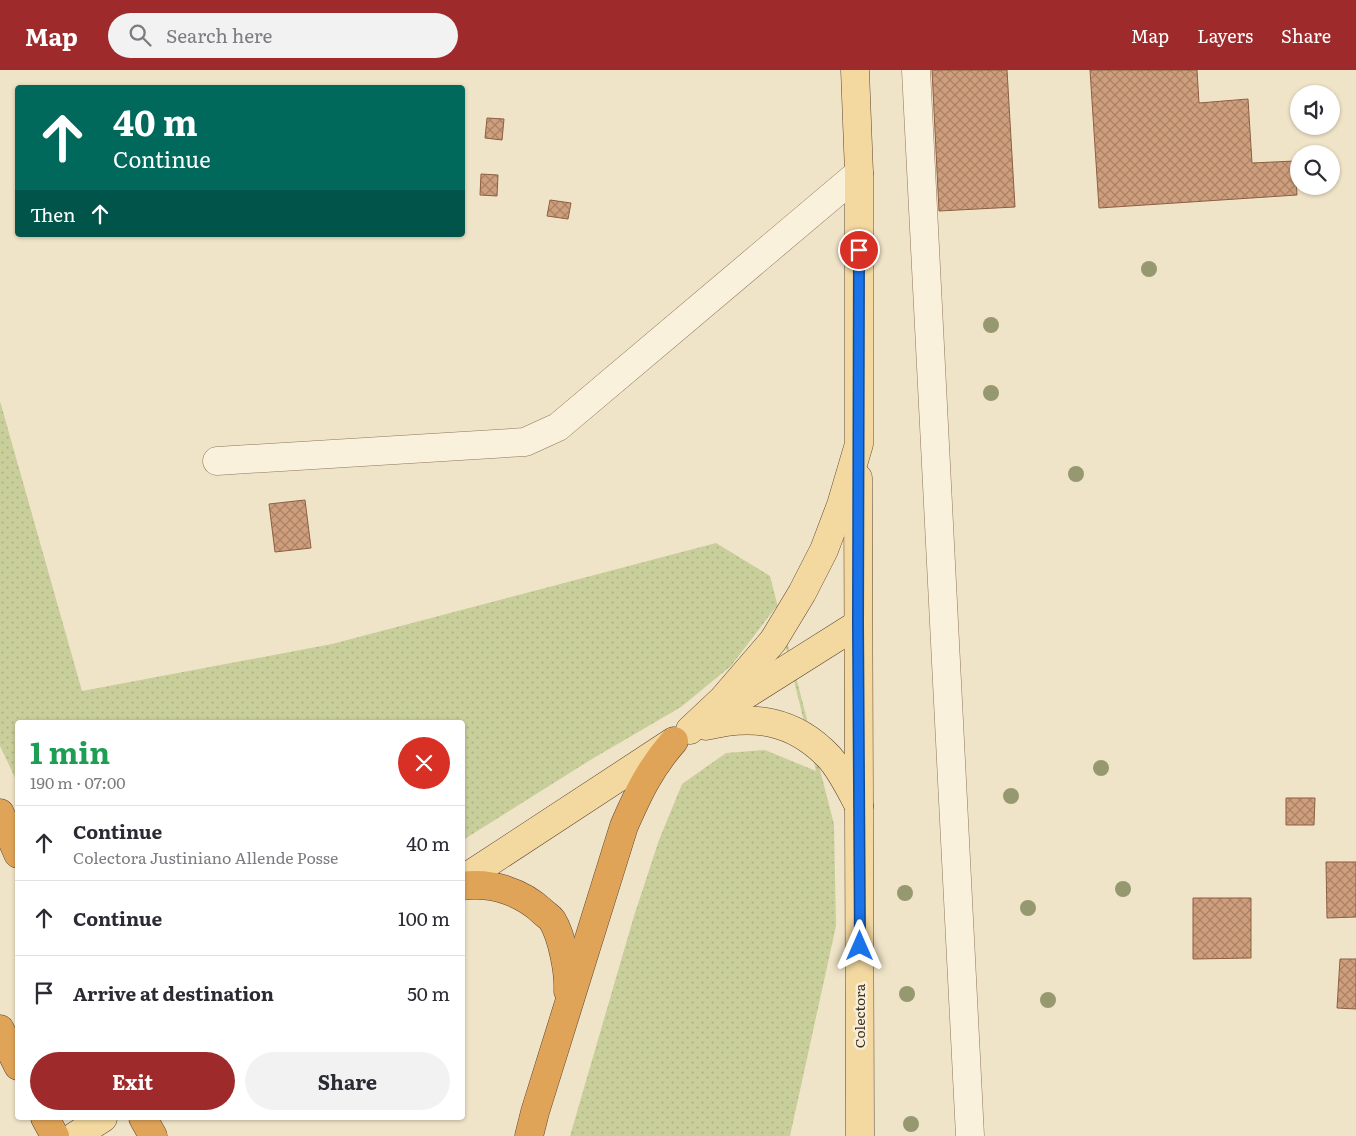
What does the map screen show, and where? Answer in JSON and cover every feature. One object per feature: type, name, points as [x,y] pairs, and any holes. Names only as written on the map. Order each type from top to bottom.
[{"type":"highway","points":[[529,1136],[624,826],[642,786],[658,760],[682,736]]},
{"type":"highway","points":[[0,813],[15,847]]},
{"type":"highway","points":[[465,886],[487,885],[509,891],[531,901],[552,920],[562,946],[569,980],[566,1017]]},
{"type":"highway","points":[[0,1029],[15,1060]]},
{"type":"highway","points":[[46,1120],[55,1136]]},
{"type":"highway","points":[[144,1120],[153,1136]]},
{"type":"main road","name":"Colectora","points":[[855,70],[859,173],[860,1136]]},
{"type":"main road","points":[[682,736],[723,699],[773,640],[802,593],[824,550],[841,505],[859,444]]},
{"type":"main road","points":[[465,878],[858,624]]},
{"type":"main road","points":[[682,736],[732,720],[756,719],[776,724],[796,732],[829,757],[844,778],[860,807]]},
{"type":"main road","points":[[75,1136],[100,1120]]},
{"type":"street","points":[[916,70],[970,1136]]},
{"type":"street","points":[[217,461],[525,442],[558,427],[859,173]]},
{"type":"green space","points":[[0,401],[82,691],[332,644],[716,543],[770,576],[834,824],[836,926],[790,1136],[570,1136],[634,916],[659,840],[682,784],[726,753],[765,750],[816,771],[776,607],[731,666],[681,707],[592,759],[465,839],[465,720],[15,720],[15,778],[0,746]]},
{"type":"building","points":[[932,70],[1007,70],[1015,207],[939,211]]},
{"type":"building","points":[[1090,70],[1197,70],[1199,103],[1248,99],[1252,163],[1290,161],[1290,195],[1297,195],[1099,208]]},
{"type":"building","points":[[487,118],[504,119],[502,140],[485,138]]},
{"type":"building","points":[[481,174],[498,175],[497,196],[480,195]]},
{"type":"building","points":[[550,200],[571,203],[568,219],[547,216]]},
{"type":"building","points":[[305,500],[311,548],[275,552],[269,504]]},
{"type":"building","points":[[1286,798],[1315,798],[1314,825],[1286,825]]},
{"type":"building","points":[[1326,862],[1356,862],[1356,917],[1327,918]]},
{"type":"building","points":[[1193,898],[1251,898],[1251,958],[1193,959]]},
{"type":"building","points":[[1340,959],[1356,959],[1356,1009],[1337,1008]]},
{"type":"route","points":[[859,250],[858,624],[860,946]]}]
